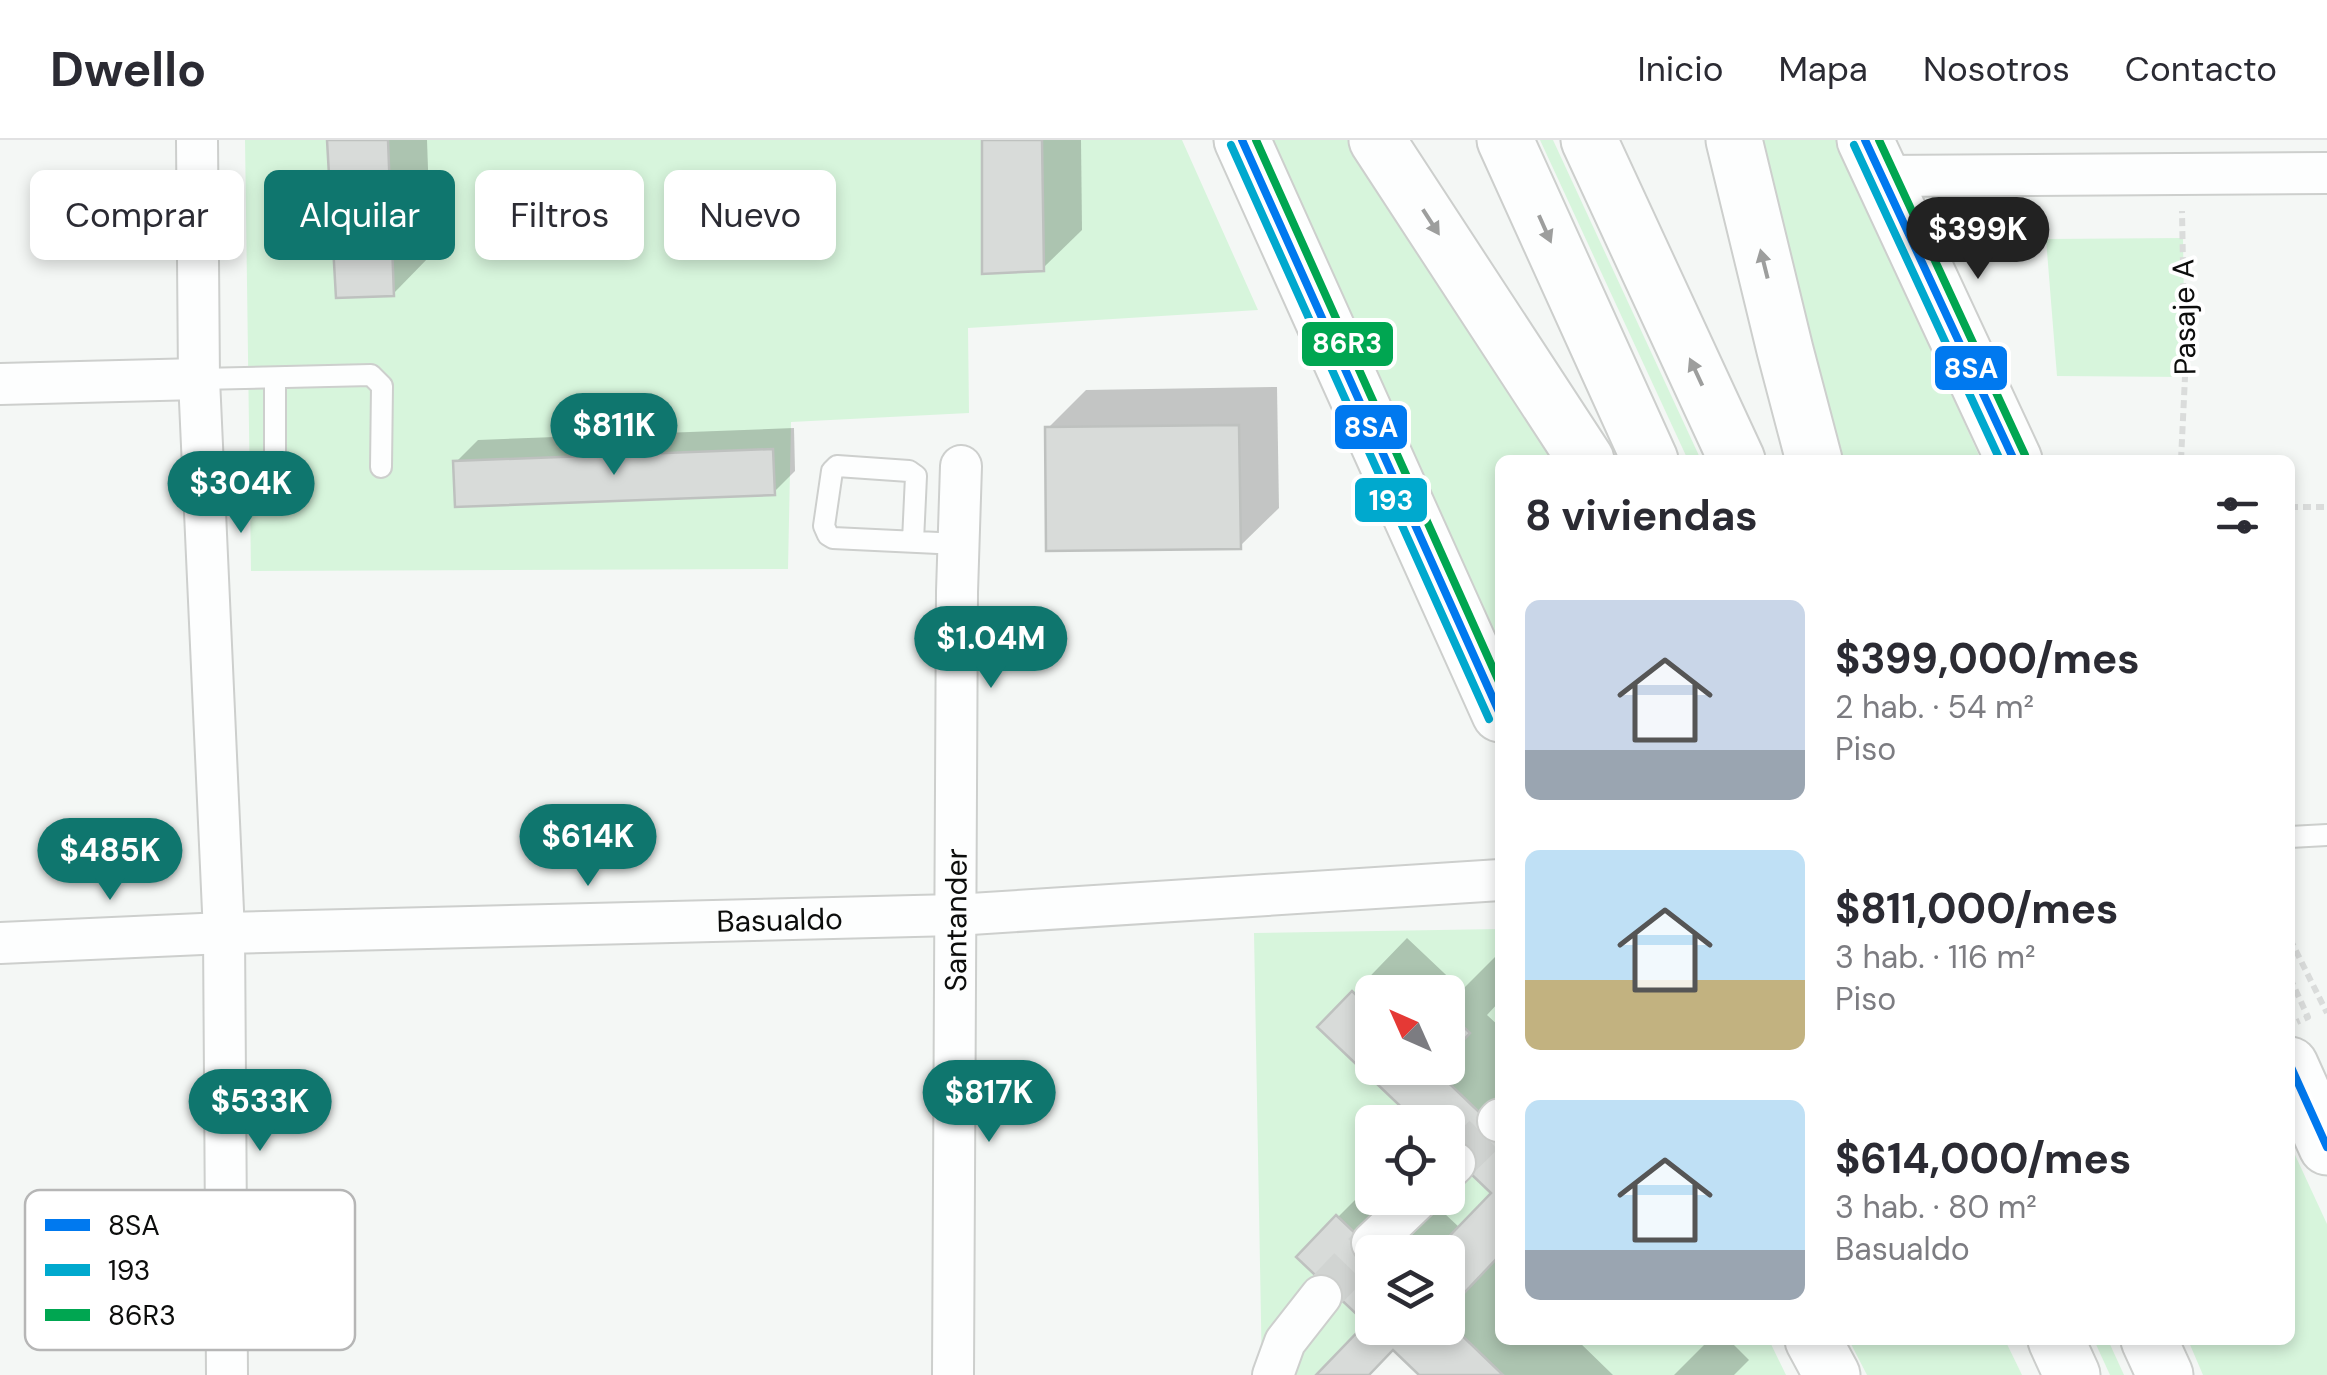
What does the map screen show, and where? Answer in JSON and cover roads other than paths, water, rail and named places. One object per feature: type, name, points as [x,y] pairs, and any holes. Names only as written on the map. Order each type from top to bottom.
[{"type":"main road","points":[[1242,140],[1495,703]]},
{"type":"main road","points":[[1378,140],[1583,455]]},
{"type":"main road","points":[[1505,140],[1648,455]]},
{"type":"main road","points":[[1589,140],[1735,455]]},
{"type":"main road","points":[[1734,140],[1813,455]]},
{"type":"main road","points":[[1874,158],[2012,455]]},
{"type":"main road","points":[[2295,1076],[2327,1147]]},
{"type":"main road","points":[[1817,1345],[1832,1375]]},
{"type":"main road","points":[[2058,1345],[2072,1375]]},
{"type":"main road","points":[[2151,1345],[2165,1375]]},
{"type":"street","points":[[197,140],[199,379],[224,933],[226,1190]]},
{"type":"street","points":[[1874,158],[2182,174],[2327,173]]},
{"type":"street","points":[[0,384],[199,379]]},
{"type":"street","name":"Santander","points":[[953,1375],[956,611],[961,466]]},
{"type":"street","name":"Basualdo","points":[[0,943],[224,933],[955,915],[1495,880]]},
{"type":"street","points":[[1380,1235],[1401,1215]]},
{"type":"street","points":[[1274,1375],[1284,1342],[1321,1296]]},
{"type":"street","points":[[227,1350],[227,1375]]},
{"type":"lane","points":[[199,379],[371,375],[382,386],[381,467]]},
{"type":"lane","points":[[275,378],[275,468]]},
{"type":"lane","points":[[913,541],[916,476],[908,470],[838,466],[832,470],[824,526],[832,538],[959,544]]},
{"type":"lane","points":[[2295,837],[2327,835]]},
{"type":"tunnel","points":[[1465,1153],[1495,1124]]},
{"type":"tunnel","points":[[1321,1296],[1355,1261]]}]
